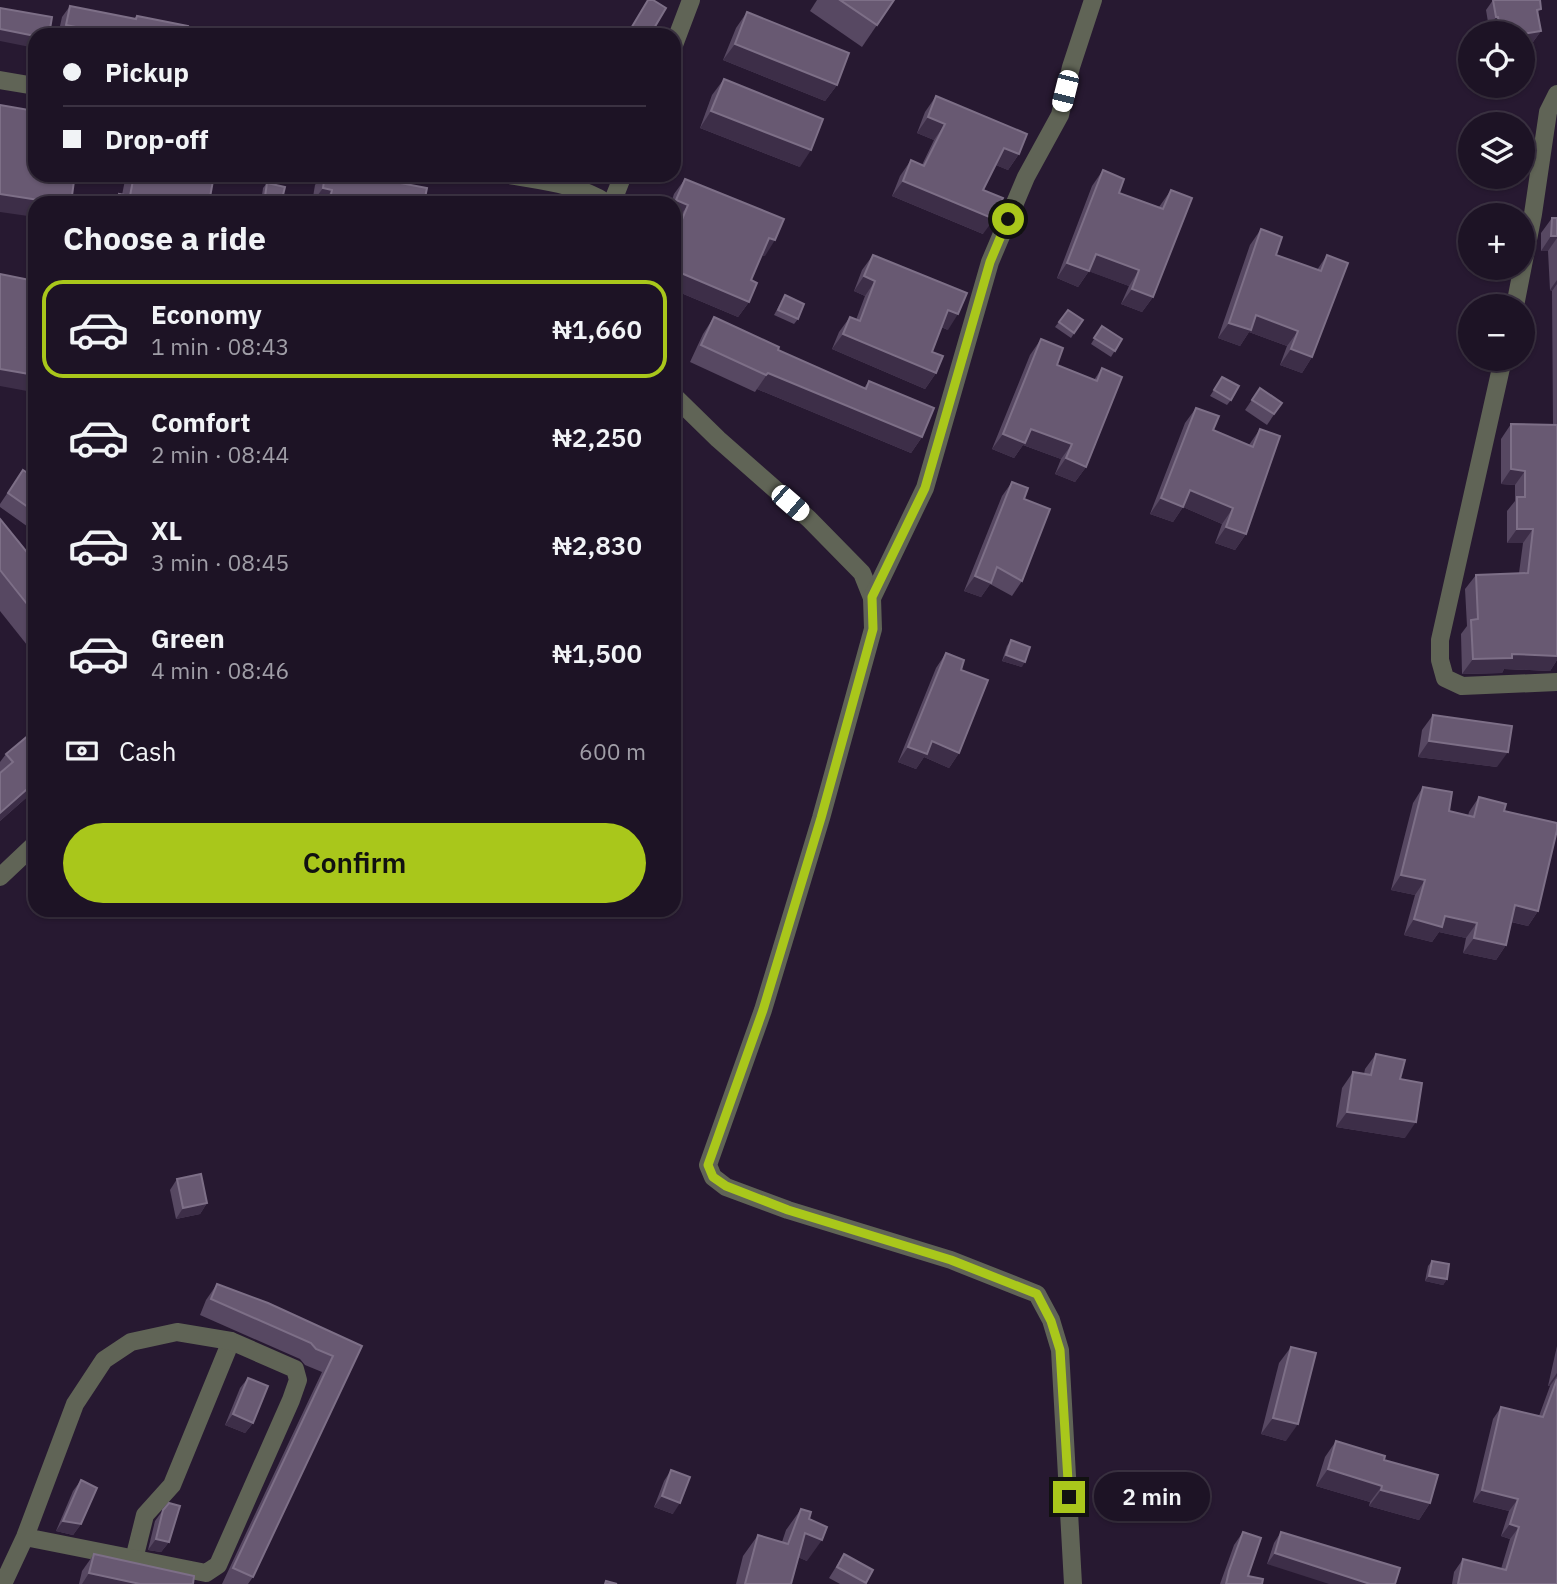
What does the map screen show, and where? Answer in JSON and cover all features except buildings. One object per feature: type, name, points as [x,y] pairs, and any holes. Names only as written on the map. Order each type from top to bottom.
[{"type":"street","points":[[680,28],[691,0]]},
{"type":"street","points":[[872,597],[925,488],[990,262],[1026,177],[1060,115],[1071,67],[1093,0]]},
{"type":"street","points":[[0,80],[28,85]]},
{"type":"street","points":[[1517,294],[1533,214],[1548,112],[1557,94]]},
{"type":"street","points":[[548,182],[596,196]]},
{"type":"street","points":[[1500,371],[1440,640],[1440,660],[1445,678],[1462,686],[1557,682]]},
{"type":"street","points":[[681,403],[809,519],[862,573],[872,597],[873,629],[821,818],[763,1010],[708,1165],[713,1177],[726,1186],[788,1210],[951,1260],[1037,1294],[1051,1321],[1060,1350],[1073,1584]]},
{"type":"street","points":[[0,877],[28,851]]},
{"type":"street","points":[[3,1584],[26,1537],[75,1404],[104,1360],[131,1342],[177,1332],[231,1341],[295,1368],[298,1380],[280,1425],[218,1565],[206,1573],[26,1537]]},
{"type":"street","points":[[134,1559],[145,1515],[172,1485],[231,1341]]},
{"type":"route","points":[[1008,219],[990,262],[925,488],[872,597],[873,629],[821,818],[763,1010],[708,1165],[713,1177],[726,1186],[788,1210],[951,1260],[1037,1294],[1051,1321],[1060,1350],[1069,1497]]}]
